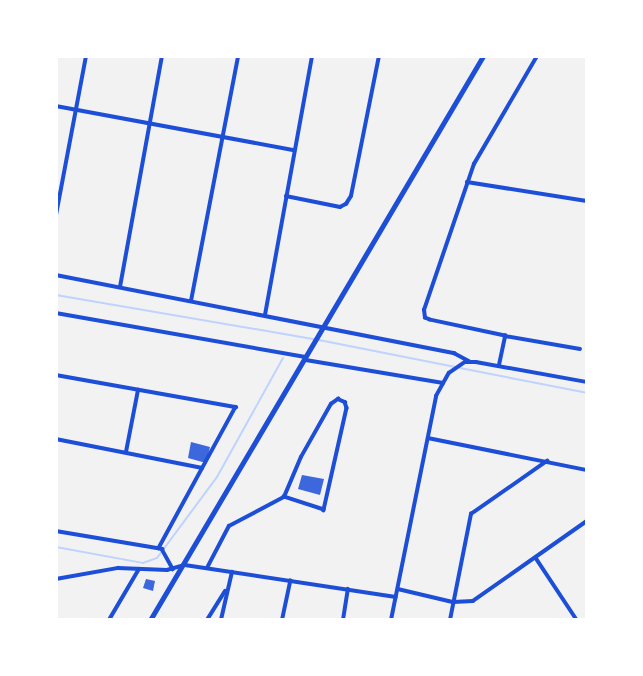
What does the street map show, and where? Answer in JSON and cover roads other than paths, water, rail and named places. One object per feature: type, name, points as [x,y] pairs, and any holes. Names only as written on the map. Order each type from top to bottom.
[{"type":"main road","points":[[150,620],[185,565],[483,56]]},
{"type":"street","points":[[56,215],[86,56]]},
{"type":"street","points":[[120,287],[162,56]]},
{"type":"street","points":[[191,301],[238,56]]},
{"type":"street","points":[[265,315],[312,56]]},
{"type":"street","points":[[286,196],[340,206],[346,204],[351,195],[379,56]]},
{"type":"street","points":[[537,56],[474,164],[424,310],[425,318],[580,349]]},
{"type":"street","points":[[56,106],[294,150]]},
{"type":"street","points":[[467,182],[587,201]]},
{"type":"street","points":[[56,275],[454,353],[467,362],[499,365],[587,382]]},
{"type":"street","points":[[56,313],[443,383]]},
{"type":"street","points":[[499,365],[505,336]]},
{"type":"street","points":[[391,620],[436,396],[449,373],[467,362]]},
{"type":"street","points":[[56,375],[236,407],[160,548]]},
{"type":"street","points":[[126,452],[138,390]]},
{"type":"street","points":[[207,568],[229,526],[284,497],[301,457],[331,404],[338,399],[345,402],[347,408],[324,510],[284,497]]},
{"type":"street","points":[[427,438],[587,470]]},
{"type":"street","points":[[56,439],[202,468]]},
{"type":"street","points":[[450,620],[471,514],[547,461]]},
{"type":"street","points":[[398,589],[453,602],[467,603],[480,599],[587,521]]},
{"type":"street","points":[[56,531],[160,548],[169,557],[173,569]]},
{"type":"street","points":[[536,558],[577,620]]},
{"type":"street","points":[[56,579],[118,568],[173,569],[185,565],[396,597]]},
{"type":"street","points":[[109,620],[139,569]]},
{"type":"street","points":[[221,620],[232,572]]},
{"type":"street","points":[[282,620],[290,581]]},
{"type":"street","points":[[207,620],[228,587]]},
{"type":"street","points":[[343,620],[348,590]]},
{"type":"waterway","points":[[56,295],[314,339]]},
{"type":"waterway","points":[[319,340],[455,367]]},
{"type":"waterway","points":[[56,547],[143,563],[157,558],[217,477],[283,358]]},
{"type":"waterway","points":[[460,368],[587,393]]}]
